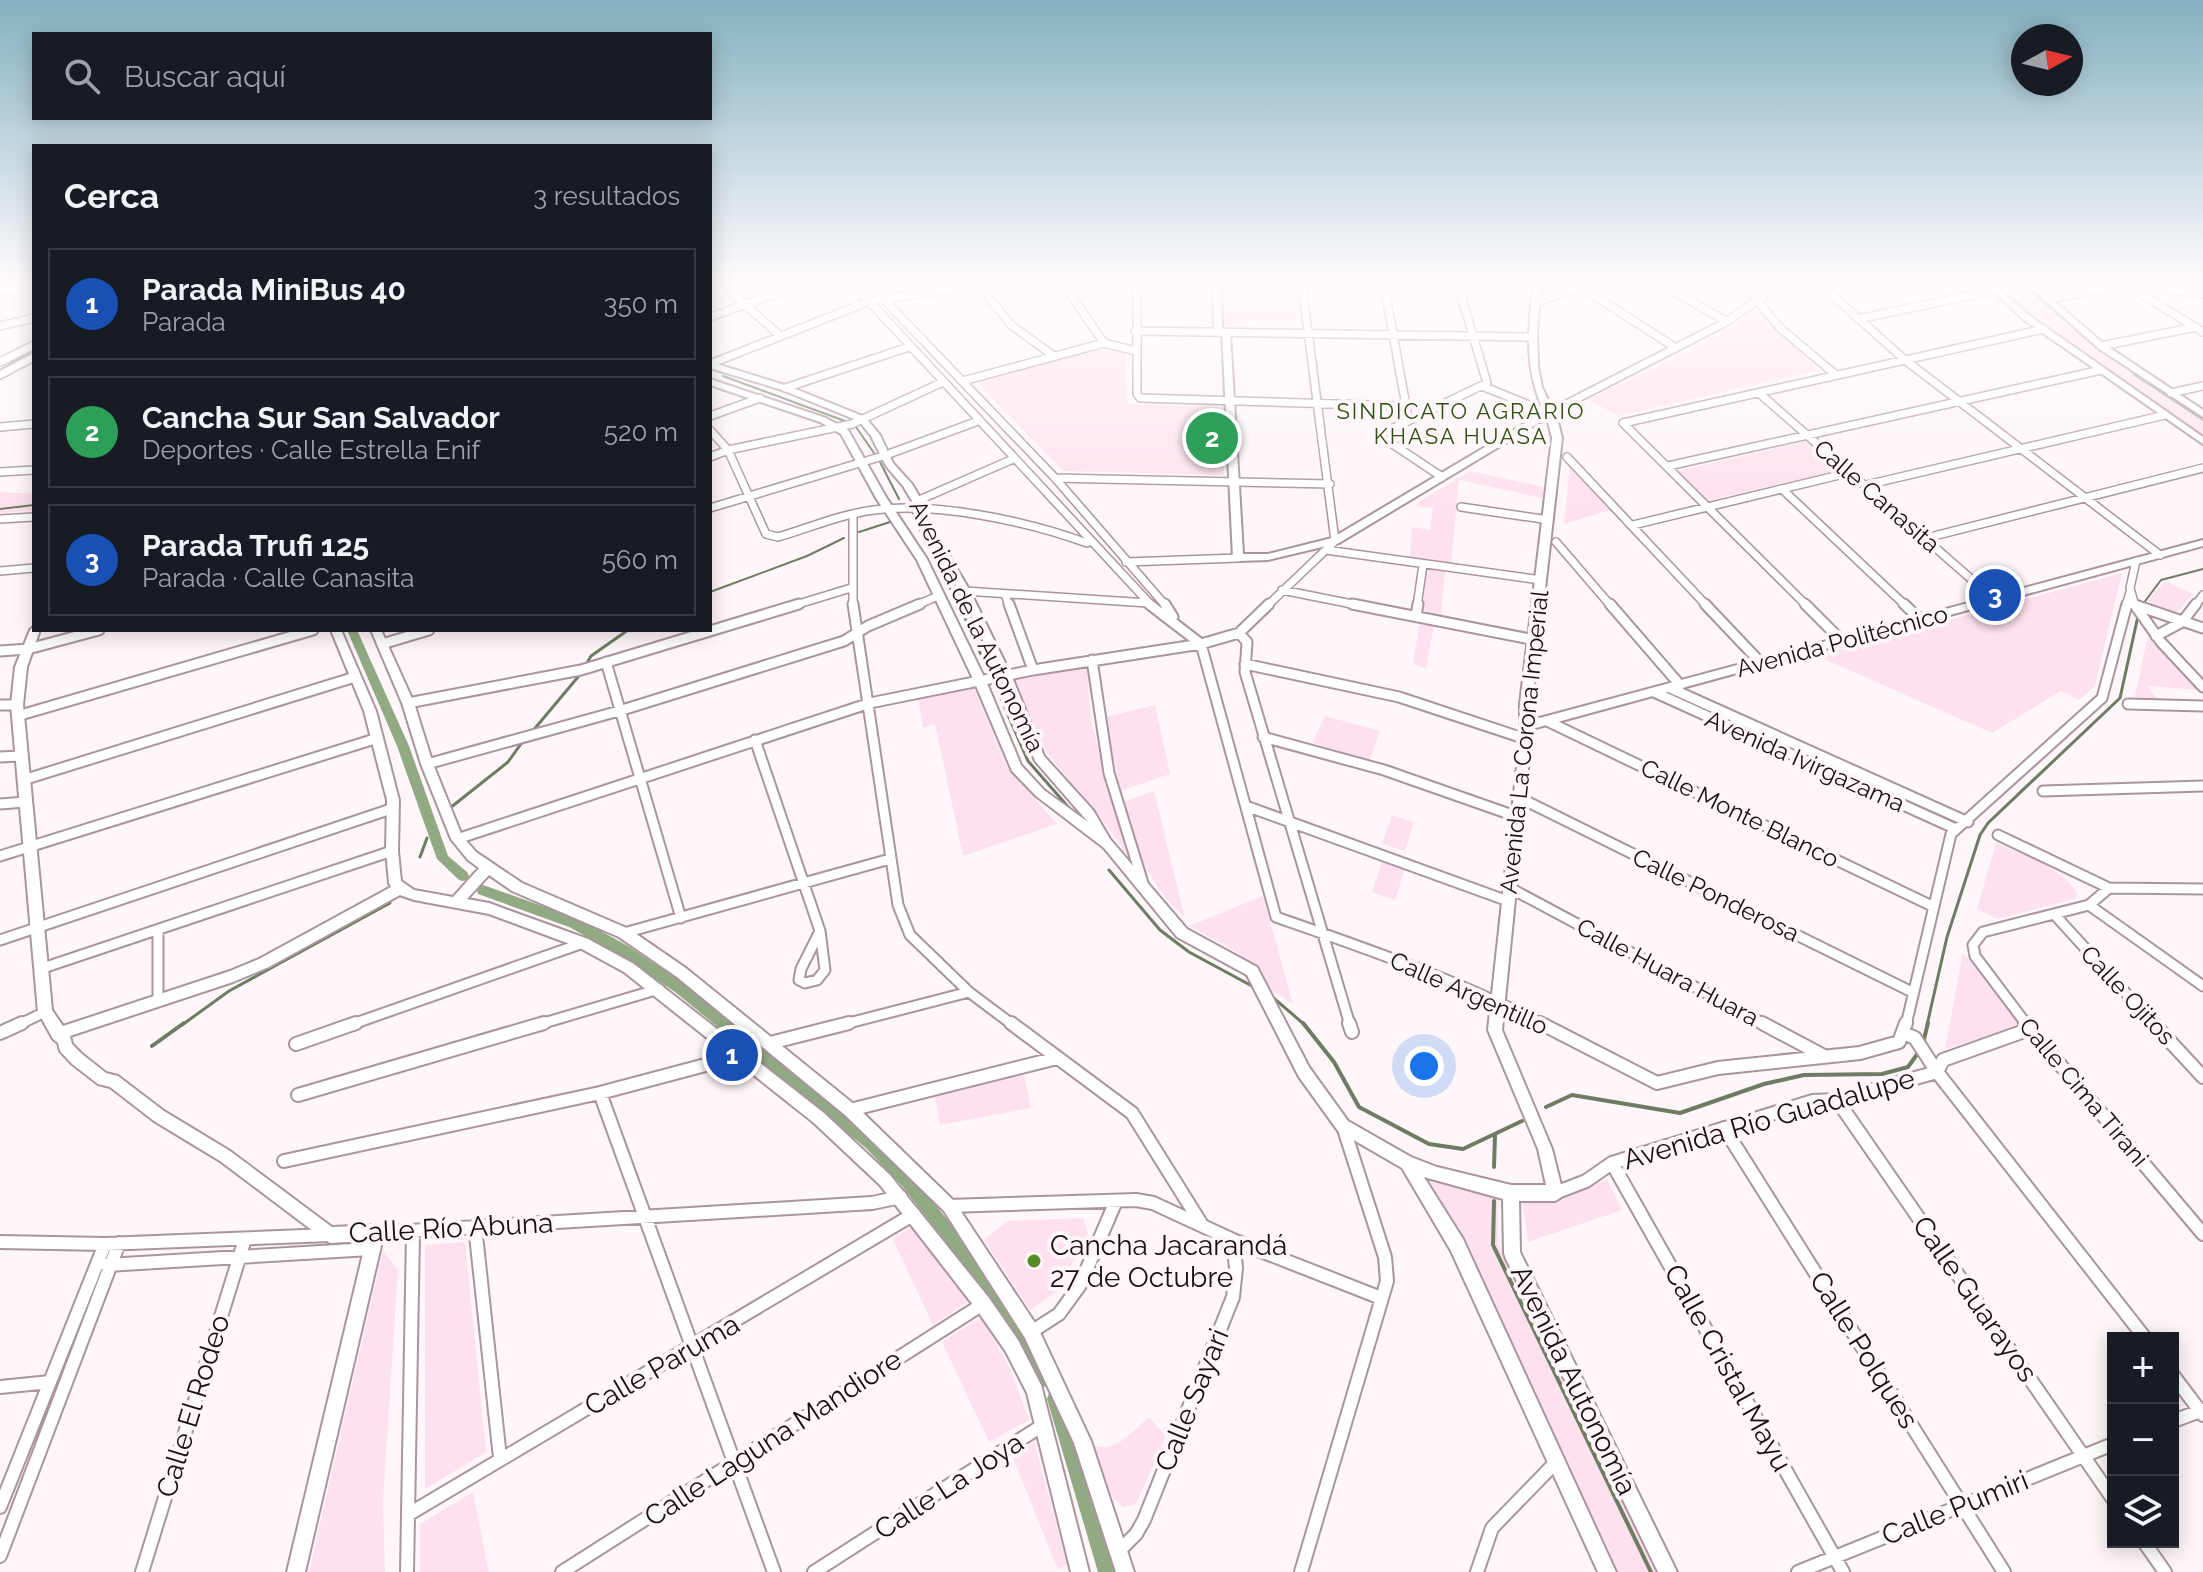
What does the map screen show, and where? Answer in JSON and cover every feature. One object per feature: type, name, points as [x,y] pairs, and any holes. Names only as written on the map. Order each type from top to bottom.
[{"type":"street","points":[[0,375],[31,358]]},
{"type":"street","points":[[785,388],[875,358]]},
{"type":"street","points":[[920,358],[1148,603],[1201,644],[1246,806]]},
{"type":"street","points":[[941,358],[1055,478],[1126,562],[1163,600],[1177,624]]},
{"type":"street","points":[[963,381],[1045,358]]},
{"type":"street","points":[[1136,358],[1137,394],[1140,398],[1406,406]]},
{"type":"street","points":[[1225,358],[1236,482],[1238,558]]},
{"type":"street","points":[[1313,358],[1335,541]]},
{"type":"street","points":[[1397,358],[1408,420]]},
{"type":"street","points":[[1442,477],[1379,435],[1487,383],[1480,358]]},
{"type":"street","name":"Avenida La Corona Imperial","points":[[1534,358],[1536,380],[1557,438],[1526,704],[1527,733],[1495,1030],[1545,1149],[1555,1193]]},
{"type":"street","points":[[457,839],[870,703],[1033,670],[1201,644],[1239,633],[1335,541],[1591,388],[1654,358]]},
{"type":"street","points":[[1816,358],[1836,375]]},
{"type":"street","points":[[1842,641],[1623,423],[1912,358]]},
{"type":"street","points":[[2085,358],[2203,441]]},
{"type":"street","points":[[2119,358],[2203,414]]},
{"type":"street","points":[[1905,360],[2160,555]]},
{"type":"street","points":[[712,365],[785,388],[862,419]]},
{"type":"street","points":[[1668,466],[2101,370]]},
{"type":"street","points":[[712,456],[728,450],[839,427],[943,382]]},
{"type":"street","points":[[712,383],[839,427]]},
{"type":"street","points":[[1482,386],[1549,413]]},
{"type":"street","points":[[2171,393],[2203,386]]},
{"type":"street","name":"Calle Canasita","points":[[1759,393],[1995,600]]},
{"type":"street","points":[[712,415],[760,398]]},
{"type":"street","points":[[1866,485],[2165,415]]},
{"type":"street","name":"Avenida de la Autonomía","points":[[862,419],[917,506],[965,591],[1006,677],[1039,758],[1089,813],[1108,844]]},
{"type":"street","points":[[712,507],[886,455],[978,421]]},
{"type":"street","points":[[0,427],[32,424]]},
{"type":"street","name":"Avenida de la Autonomía","points":[[839,427],[845,432],[922,559],[980,681]]},
{"type":"street","points":[[712,432],[728,450],[766,534],[778,537],[875,510],[891,511],[917,506],[1013,459]]},
{"type":"street","points":[[1567,457],[1761,663]]},
{"type":"street","points":[[1926,538],[2203,468]]},
{"type":"street","points":[[0,472],[32,470]]},
{"type":"street","points":[[1633,525],[1852,472]]},
{"type":"street","points":[[1055,478],[1330,484]]},
{"type":"street","points":[[1782,489],[1921,620]]},
{"type":"street","points":[[917,506],[1014,523],[1094,546]]},
{"type":"street","points":[[1461,507],[1549,520]]},
{"type":"street","points":[[853,515],[851,588],[856,633],[870,703],[879,792],[898,905],[910,935],[969,992],[1132,1113],[1202,1225]]},
{"type":"street","points":[[0,519],[32,517]]},
{"type":"street","points":[[1126,562],[1268,557],[1335,541]]},
{"type":"street","points":[[1556,542],[1675,686]]},
{"type":"street","name":"Avenida Politécnico","points":[[1527,733],[1547,721],[2203,543]]},
{"type":"street","points":[[1326,550],[1541,580]]},
{"type":"street","points":[[1956,829],[1968,822],[2102,698],[2136,561]]},
{"type":"street","points":[[1416,616],[1423,565]]},
{"type":"street","points":[[0,571],[32,568]]},
{"type":"street","points":[[712,630],[851,588]]},
{"type":"street","points":[[1282,590],[1535,640]]},
{"type":"street","points":[[965,591],[1148,603]]},
{"type":"street","points":[[2130,592],[2156,636],[2203,687]]},
{"type":"street","points":[[1005,594],[1033,670]]},
{"type":"street","points":[[427,764],[619,711],[844,641],[940,595]]},
{"type":"street","points":[[2156,636],[2182,622],[2203,595]]},
{"type":"street","points":[[2135,605],[2203,628]]},
{"type":"street","points":[[34,632],[17,685],[17,710],[27,846],[45,1012],[77,1059],[103,1079],[125,1089],[159,1116],[225,1156],[330,1235]]},
{"type":"street","points":[[0,651],[28,649],[92,632]]},
{"type":"street","points":[[0,705],[17,710],[306,632]]},
{"type":"street","points":[[337,632],[370,711],[393,800],[395,883],[414,895],[489,909],[583,943],[659,989],[819,1118],[901,1197],[983,1304],[1012,1346],[1029,1379],[1080,1572]]},
{"type":"street","points":[[377,632],[408,703],[427,764],[457,839],[472,856],[517,887],[624,933],[682,973],[850,1110],[949,1206],[1031,1332],[1082,1441],[1125,1572]]},
{"type":"street","points":[[382,644],[422,632]]},
{"type":"street","points":[[408,703],[548,678],[705,632]]},
{"type":"street","points":[[1239,633],[1247,642],[1245,664],[1263,737],[1352,1032]]},
{"type":"street","points":[[1092,660],[1095,705],[1123,828],[1143,883]]},
{"type":"street","points":[[606,662],[681,918]]},
{"type":"street","points":[[1245,664],[1399,697],[1527,733]]},
{"type":"street","points":[[23,780],[355,677]]},
{"type":"street","name":"Avenida Autonomía","points":[[980,681],[1016,768],[1040,793],[1108,844],[1182,933],[1252,971],[1273,1018],[1304,1072],[1343,1126],[1407,1163],[1511,1193],[1512,1253],[1668,1572]]},
{"type":"street","name":"Avenida Ivirgazama","points":[[1675,686],[1968,822]]},
{"type":"street","name":"Avenida Ivirgazama","points":[[1654,692],[1956,829]]},
{"type":"street","points":[[2128,704],[2203,706]]},
{"type":"street","name":"Calle Monte Blanco","points":[[1547,721],[1932,906]]},
{"type":"street","points":[[1263,737],[1384,770],[1518,817]]},
{"type":"street","points":[[0,856],[378,738]]},
{"type":"street","points":[[755,740],[820,931],[825,970],[817,980],[805,983],[799,980],[801,969],[820,931]]},
{"type":"street","points":[[0,757],[21,756]]},
{"type":"street","points":[[2043,791],[2203,786]]},
{"type":"street","name":"Calle Ponderosa","points":[[1520,798],[1912,992]]},
{"type":"street","points":[[0,804],[25,802]]},
{"type":"street","name":"Calle Huara Huara","points":[[1246,806],[1509,894],[1825,1056]]},
{"type":"street","name":"Calle Argentillo","points":[[1246,806],[1276,917],[1321,931],[1496,1000],[1657,1083]]},
{"type":"street","points":[[0,940],[391,809]]},
{"type":"street","name":"Avenida Río Guadalupe","points":[[1657,1083],[1718,1068],[1879,1050],[1899,1042],[1904,1033],[1946,846],[1956,829]]},
{"type":"street","points":[[1998,835],[2109,888],[2203,889]]},
{"type":"street","points":[[40,969],[392,851]]},
{"type":"street","points":[[624,933],[804,886],[890,859]]},
{"type":"street","points":[[456,903],[487,868]]},
{"type":"street","points":[[58,1034],[264,963],[401,888]]},
{"type":"street","points":[[2054,914],[2089,905],[2109,888]]},
{"type":"street","points":[[2089,905],[2203,986]]},
{"type":"street","name":"Calle Cima Tirani","points":[[2054,914],[1983,932],[1973,945],[1981,967],[2203,1234]]},
{"type":"street","name":"Calle Ojitos","points":[[2054,914],[2203,1077]]},
{"type":"street","points":[[158,930],[158,1001]]},
{"type":"street","points":[[296,1044],[583,943]]},
{"type":"street","points":[[298,1095],[659,989]]},
{"type":"street","points":[[770,1043],[969,992]]},
{"type":"street","points":[[0,1033],[45,1012]]},
{"type":"street","name":"Avenida Río Guadalupe","points":[[1511,1193],[1555,1193],[1586,1181],[1612,1163],[1813,1101],[1837,1100],[1937,1072],[1943,1060],[2030,1029]]},
{"type":"street","points":[[1904,1033],[1915,1038],[1937,1072],[2140,1332]]},
{"type":"street","points":[[284,1161],[600,1093],[743,1055]]},
{"type":"street","points":[[850,1110],[1057,1058]]},
{"type":"street","points":[[600,1093],[774,1572]]},
{"type":"street","name":"Calle Guarayos","points":[[1837,1100],[2107,1490]]},
{"type":"street","points":[[1301,1572],[1388,1267],[1343,1126]]},
{"type":"street","name":"Calle Polques","points":[[1724,1128],[2004,1572]]},
{"type":"street","name":"Avenida Autonomía","points":[[1407,1163],[1457,1245],[1607,1572]]},
{"type":"street","name":"Calle Cristal Mayu","points":[[1612,1163],[1843,1572]]},
{"type":"street","name":"Calle Río Abuna","points":[[0,1242],[112,1243],[330,1235],[373,1241],[413,1232],[475,1226],[872,1203],[901,1197]]},
{"type":"street","points":[[949,1206],[1116,1201],[1153,1203],[1233,1240],[1381,1298]]},
{"type":"street","points":[[1031,1332],[1059,1314],[1080,1285],[1116,1201]]},
{"type":"street","name":"Calle Paruma","points":[[409,1514],[914,1214]]},
{"type":"street","points":[[475,1226],[500,1458]]},
{"type":"street","points":[[407,1572],[413,1232]]},
{"type":"street","name":"Calle El Rodeo","points":[[142,1572],[245,1239]]},
{"type":"street","name":"Calle Sayari","points":[[1119,1551],[1136,1534],[1144,1520],[1233,1297],[1237,1278],[1233,1240]]},
{"type":"street","points":[[96,1266],[239,1257],[373,1241],[296,1572]]},
{"type":"street","points":[[0,1556],[110,1265],[112,1243]]},
{"type":"street","points":[[0,1507],[96,1266],[112,1243]]},
{"type":"street","name":"Calle Laguna Mandiore","points":[[562,1572],[983,1304]]},
{"type":"street","points":[[0,1387],[50,1382]]},
{"type":"street","points":[[2179,1383],[2202,1412],[2179,1419]]},
{"type":"street","name":"Calle La Joya","points":[[814,1572],[1043,1425]]},
{"type":"street","name":"Calle Pumiri","points":[[1798,1572],[2107,1446]]},
{"type":"street","points":[[1477,1572],[1492,1528],[1557,1461]]},
{"type":"street","points":[[2148,1548],[2165,1572]]},
{"type":"shaded area","points":[[1066,358],[1125,358],[1127,404],[1218,407],[1224,475],[1063,471],[978,383]]},
{"type":"shaded area","points":[[1676,358],[1807,358],[1819,370],[1618,416],[1588,399]]},
{"type":"shaded area","points":[[2089,358],[2118,358],[2203,416],[2203,438]]},
{"type":"shaded area","points":[[1807,441],[1839,470],[1707,501],[1677,471]]},
{"type":"shaded area","points":[[1570,466],[1610,510],[1564,524]]},
{"type":"shaded area","points":[[1470,471],[1544,487],[1542,498],[1459,480],[1451,564],[1410,558],[1412,527],[1430,530],[1433,508],[1417,506],[1419,502]]},
{"type":"shaded area","points":[[0,492],[32,494],[32,511],[0,513]]},
{"type":"shaded area","points":[[1428,569],[1445,571],[1441,618],[1421,615]]},
{"type":"shaded area","points":[[2122,573],[2095,686],[2079,700],[2061,691],[1992,733],[1817,656]]},
{"type":"shaded area","points":[[2165,581],[2193,594],[2175,615],[2147,601]]},
{"type":"shaded area","points":[[1420,621],[1434,624],[1426,668],[1413,664]]},
{"type":"shaded area","points":[[2148,636],[2201,690],[2147,686],[2158,700],[2134,700]]},
{"type":"shaded area","points":[[1087,666],[1091,721],[1127,855],[1046,752],[1014,680]]},
{"type":"shaded area","points":[[974,687],[1007,767],[1057,824],[963,856],[935,724],[923,728],[918,699]]},
{"type":"shaded area","points":[[1155,705],[1170,774],[1120,791],[1105,717]]},
{"type":"shaded area","points":[[1325,716],[1380,731],[1370,760],[1312,743]]},
{"type":"shaded area","points":[[1154,791],[1185,918],[1162,892],[1145,865],[1123,802]]},
{"type":"shaded area","points":[[1392,815],[1414,822],[1405,851],[1382,844]]},
{"type":"shaded area","points":[[1996,843],[2062,876],[2077,894],[2075,899],[1997,919],[1977,909]]},
{"type":"shaded area","points":[[1382,862],[1405,869],[1395,900],[1372,892]]},
{"type":"shaded area","points":[[1263,896],[1293,1004],[1267,988],[1255,967],[1245,959],[1189,926]]},
{"type":"shaded area","points":[[1963,952],[2021,1026],[1945,1049]]},
{"type":"shaded area","points":[[1024,1074],[1031,1108],[940,1125],[935,1097]]},
{"type":"shaded area","points":[[1428,1178],[1476,1190],[1498,1201],[1498,1243],[1658,1572],[1618,1572],[1467,1246]]},
{"type":"shaded area","points":[[1607,1179],[1622,1210],[1528,1242],[1522,1201],[1559,1201]]},
{"type":"shaded area","points":[[1083,1218],[1088,1233],[1059,1290],[1030,1310],[984,1240],[1007,1221]]},
{"type":"shaded area","points":[[914,1226],[969,1301],[933,1325],[892,1238]]},
{"type":"shaded area","points":[[465,1242],[486,1452],[425,1489],[425,1245]]},
{"type":"shaded area","points":[[383,1250],[398,1270],[383,1501],[385,1572],[309,1572]]},
{"type":"shaded area","points":[[981,1317],[1010,1368],[1029,1420],[989,1442],[942,1342]]},
{"type":"shaded area","points":[[1149,1417],[1166,1436],[1136,1504],[1123,1507],[1112,1497],[1091,1445],[1116,1444]]},
{"type":"shaded area","points":[[1034,1441],[1067,1564],[1058,1570],[1013,1458]]},
{"type":"shaded area","points":[[473,1492],[489,1572],[420,1572],[420,1524]]},
{"type":"waterway","points":[[0,370],[20,358]]},
{"type":"waterway","points":[[2136,373],[2203,418]]},
{"type":"waterway","points":[[723,376],[845,421]]},
{"type":"waterway","points":[[856,427],[874,453]]},
{"type":"waterway","points":[[880,462],[899,499]]},
{"type":"waterway","points":[[0,509],[32,505]]},
{"type":"waterway","points":[[913,516],[959,606]]},
{"type":"waterway","points":[[859,532],[890,522]]},
{"type":"waterway","points":[[712,591],[807,556],[844,538]]},
{"type":"waterway","points":[[2143,604],[2161,580],[2203,569]]},
{"type":"waterway","points":[[959,604],[989,673]]},
{"type":"waterway","points":[[1927,1025],[1947,937],[1980,835],[1988,823],[2120,698],[2138,616]]},
{"type":"waterway","points":[[353,632],[403,746],[443,859],[463,876]]},
{"type":"waterway","points":[[587,663],[591,656],[625,632]]},
{"type":"waterway","points":[[531,733],[578,677]]},
{"type":"waterway","points":[[995,685],[1028,761],[1070,809]]},
{"type":"waterway","points":[[450,808],[508,762],[523,741]]},
{"type":"waterway","points":[[420,857],[427,838]]},
{"type":"waterway","points":[[1109,870],[1160,930],[1189,952],[1252,986]]},
{"type":"waterway","points":[[483,890],[574,923],[623,950],[680,988],[871,1143],[907,1181],[996,1293],[1045,1379]]},
{"type":"waterway","points":[[182,1025],[229,991],[390,903]]},
{"type":"waterway","points":[[1270,995],[1304,1024]]},
{"type":"waterway","points":[[152,1046],[184,1023]]},
{"type":"waterway","points":[[1923,1043],[1928,1023]]},
{"type":"waterway","points":[[1304,1024],[1334,1062],[1359,1107],[1429,1144],[1463,1149],[1522,1121]]},
{"type":"waterway","points":[[1546,1107],[1572,1095],[1680,1113],[1764,1084],[1804,1075],[1882,1074],[1908,1067],[1918,1053]]},
{"type":"waterway","points":[[1494,1167],[1495,1135]]},
{"type":"waterway","points":[[1494,1201],[1493,1245],[1651,1572]]},
{"type":"waterway","points":[[1055,1399],[1107,1572]]},
{"type":"place","name":"Cancha Sur San Salvador","points":[[1212,438]]},
{"type":"place","name":"Parada Trufi 125","points":[[1995,595]]},
{"type":"place","name":"Parada MiniBus 40","points":[[732,1055]]},
{"type":"place","name":"Cancha Jacarandá 27 de Octubre","points":[[1034,1261]]},
{"type":"district","name":"SINDICATO AGRARIO KHASA HUASA","points":[[1461,424]]}]
